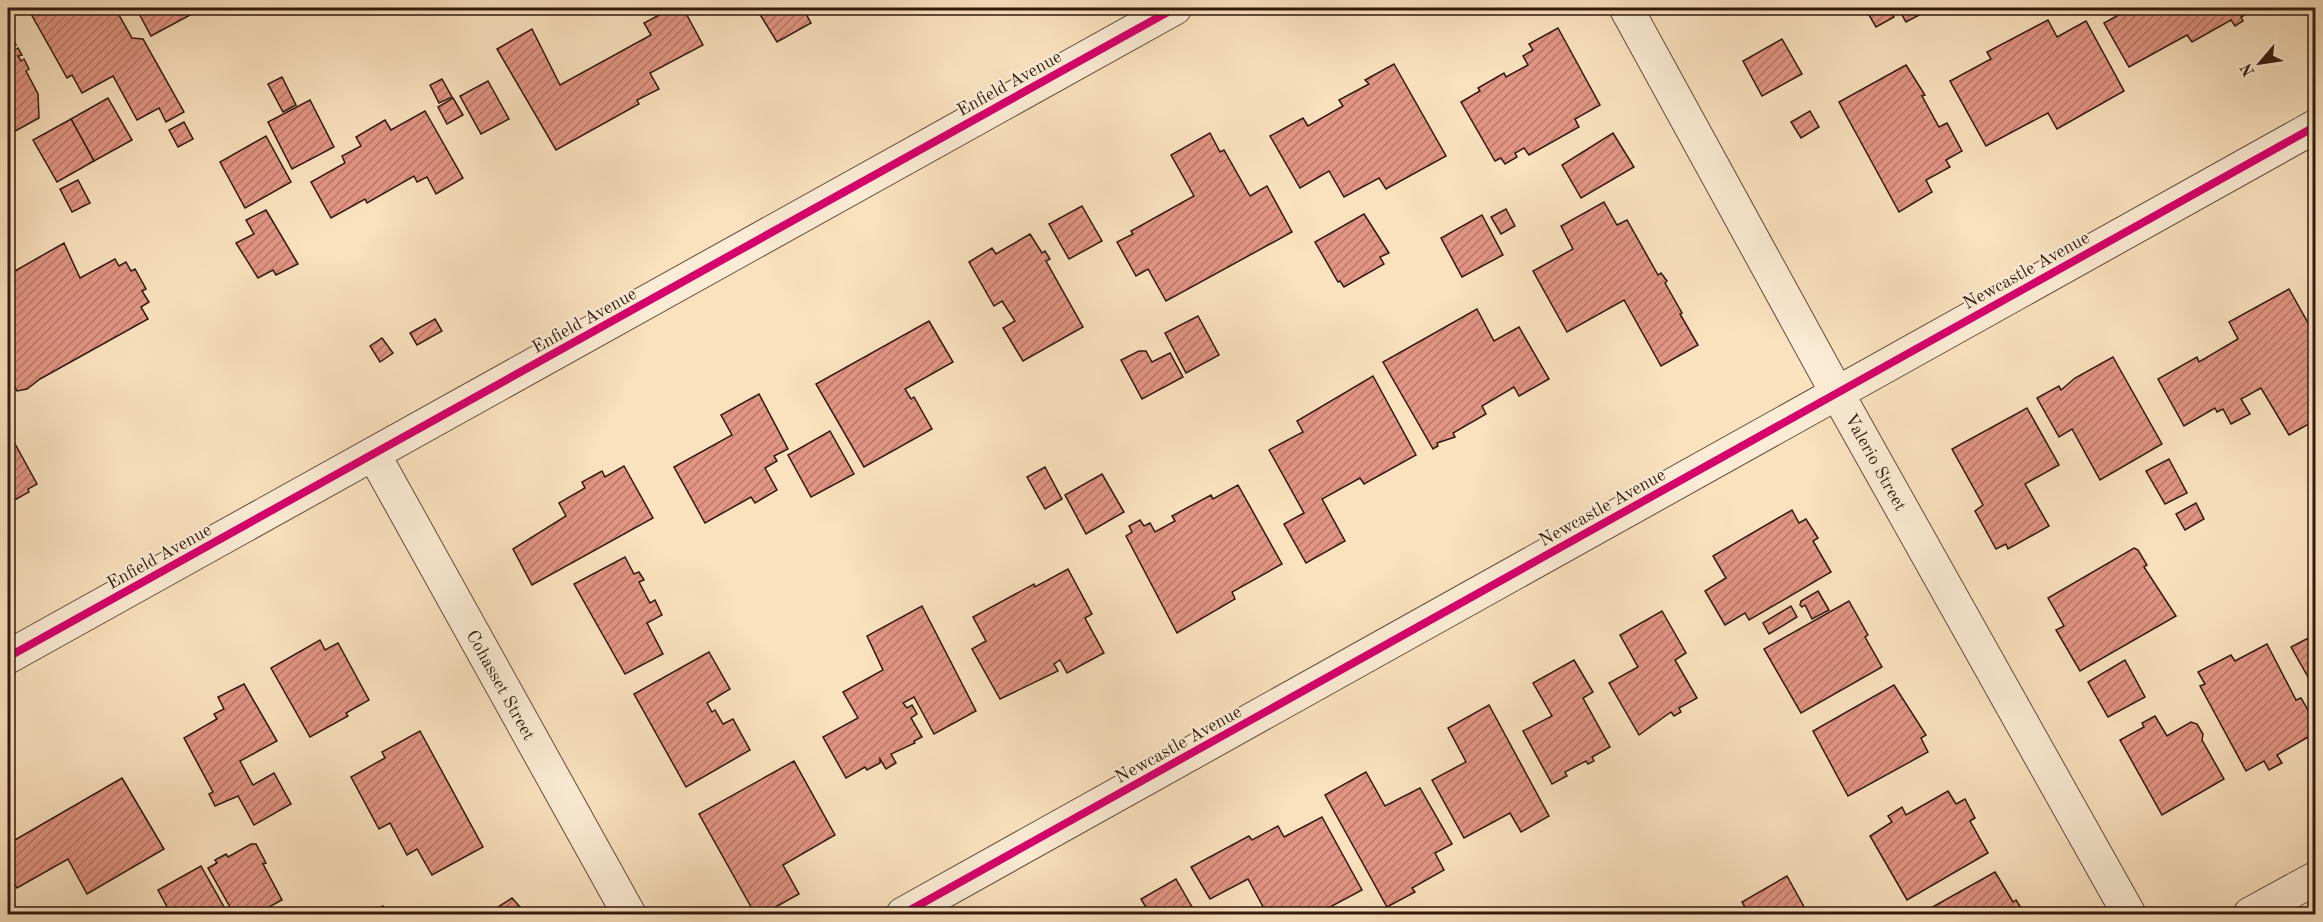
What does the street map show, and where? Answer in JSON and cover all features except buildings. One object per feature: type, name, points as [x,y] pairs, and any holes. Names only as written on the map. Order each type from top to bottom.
[{"type":"street","name":"Enfield Avenue","points":[[8,657],[1175,8]]},
{"type":"street","name":"Valerio Street","points":[[1626,8],[1837,393],[2129,915]]},
{"type":"street","name":"Newcastle Avenue","points":[[903,915],[2316,126]]},
{"type":"street","name":"Cohasset Street","points":[[374,454],[629,915]]},
{"type":"street","points":[[2250,915],[2316,878]]},
{"type":"cycle path","points":[[8,657],[1175,8]]},
{"type":"cycle path","points":[[903,914],[2316,126]]}]
